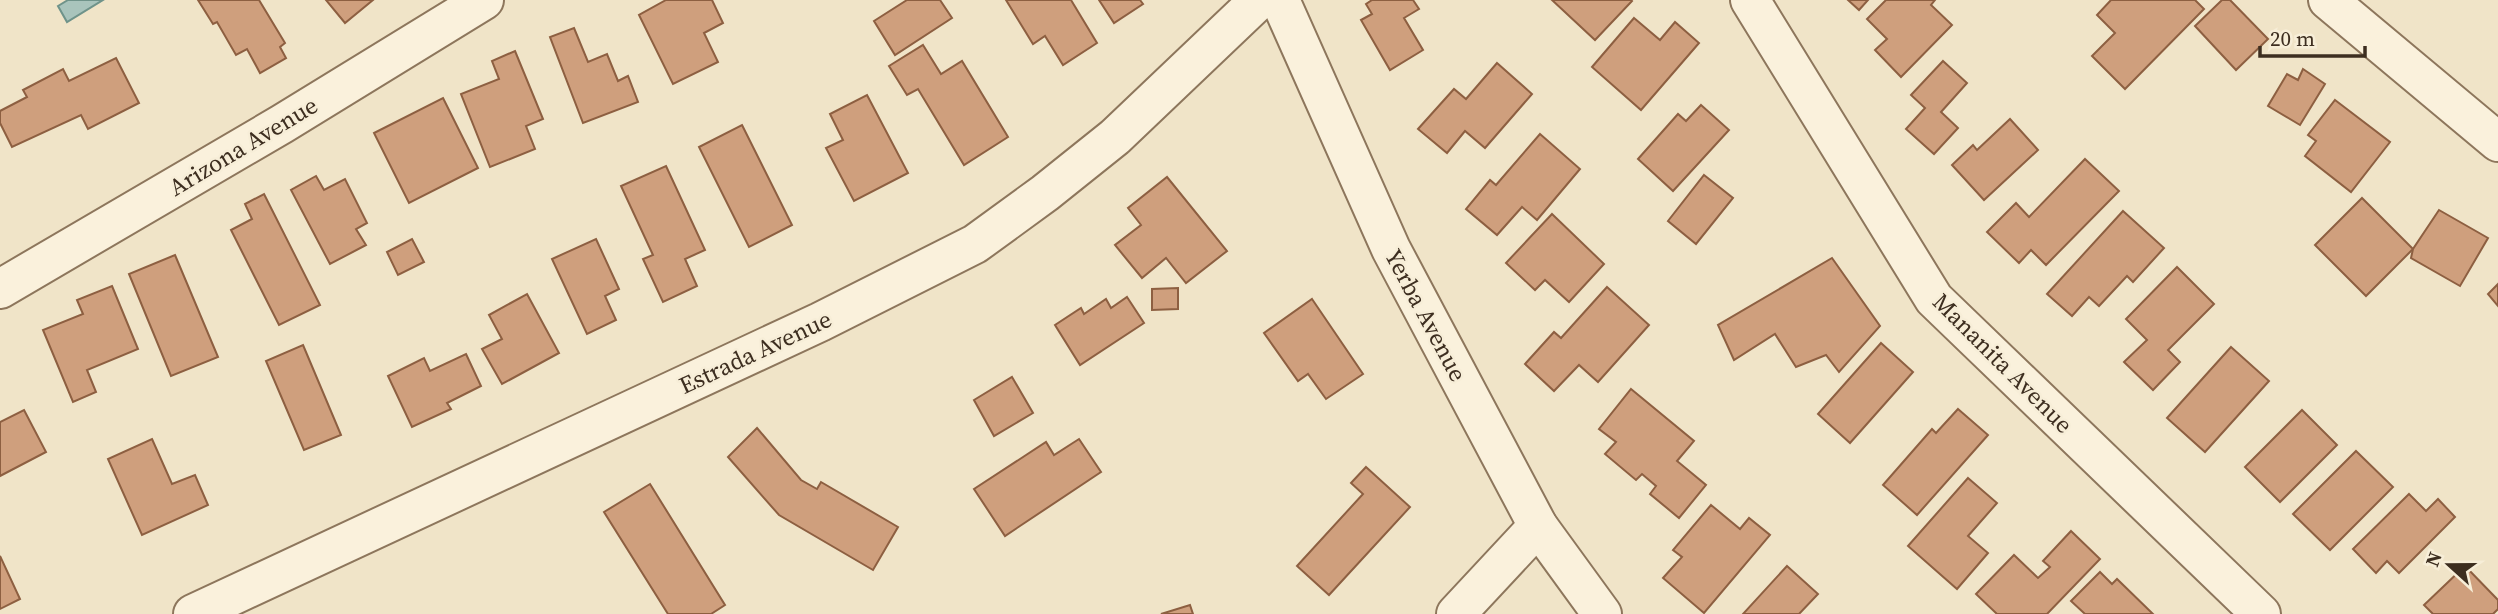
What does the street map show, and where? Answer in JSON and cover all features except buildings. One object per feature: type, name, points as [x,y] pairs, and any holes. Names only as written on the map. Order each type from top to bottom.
[{"type":"street","name":"Arizona Avenue","points":[[0,289],[282,124],[484,0]]},
{"type":"street","name":"Estrada Avenue","points":[[194,614],[820,321],[975,244],[1115,137],[1259,0]]},
{"type":"street","name":"Yerba Avenue","points":[[1280,0],[1391,249],[1538,526],[1602,614]]},
{"type":"street","name":"Mananita Avenue","points":[[1750,0],[1934,299],[2261,614]]},
{"type":"street","points":[[2328,0],[2498,142]]},
{"type":"street","points":[[1456,614],[1538,526]]},
{"type":"water","points":[[68,0],[103,0],[67,22],[58,6]]}]
